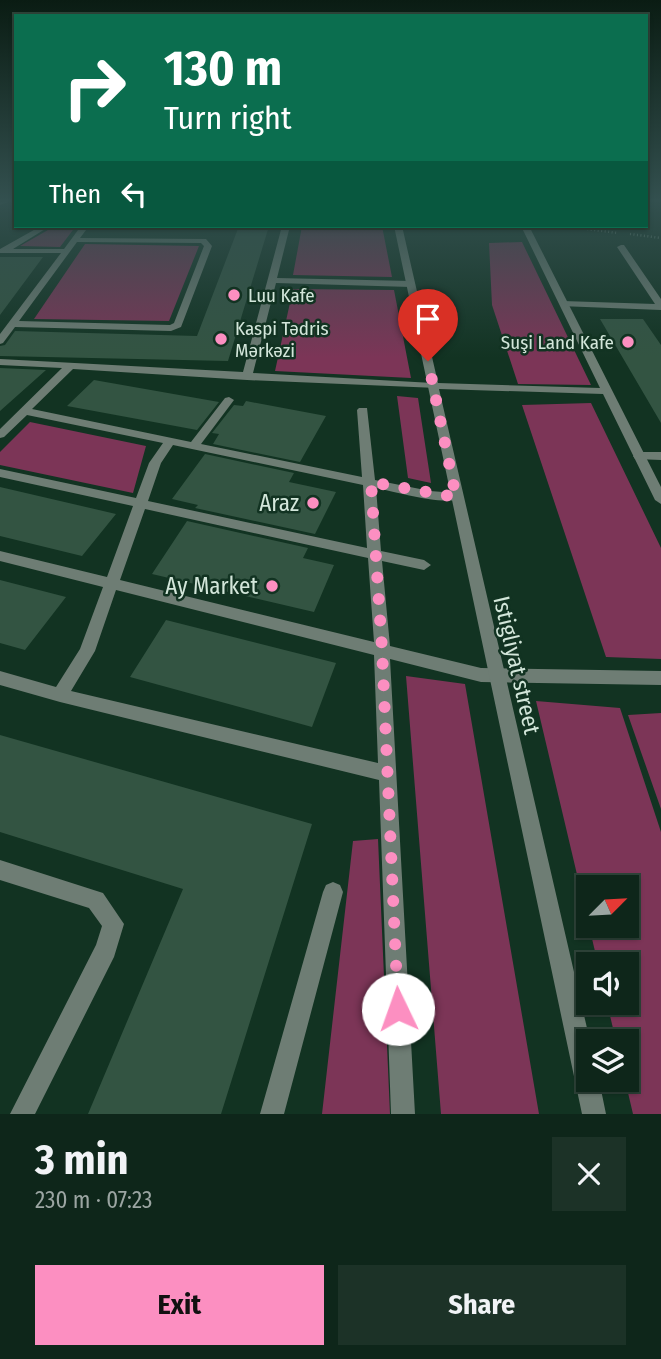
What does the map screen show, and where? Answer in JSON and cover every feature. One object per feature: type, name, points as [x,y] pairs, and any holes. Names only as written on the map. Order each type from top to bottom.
[{"type":"street","points":[[0,341],[64,254]]},
{"type":"street","points":[[12,324],[162,328],[178,325],[205,254]]},
{"type":"street","points":[[247,377],[279,254]]},
{"type":"street","name":"Istigliyat street","points":[[404,254],[594,1114]]},
{"type":"street","points":[[539,254],[661,500]]},
{"type":"street","points":[[626,254],[661,307]]},
{"type":"street","points":[[272,281],[411,284]]},
{"type":"street","points":[[563,304],[661,307]]},
{"type":"street","points":[[0,362],[433,386],[608,391]]},
{"type":"street","points":[[0,435],[69,367]]},
{"type":"street","points":[[195,444],[229,400]]},
{"type":"street","points":[[363,410],[371,482],[382,649],[385,773],[403,1114]]},
{"type":"street","points":[[25,411],[456,497]]},
{"type":"street","points":[[60,695],[87,651],[155,463],[171,440]]},
{"type":"street","points":[[639,456],[661,456]]},
{"type":"street","points":[[0,473],[424,565]]},
{"type":"street","points":[[0,556],[382,649],[459,671],[496,676],[661,678]]},
{"type":"street","points":[[0,678],[60,695],[385,773]]},
{"type":"street","points":[[0,870],[96,900],[113,924],[106,949],[22,1114]]},
{"type":"street","points":[[272,1114],[333,892]]},
{"type":"shaded area","points":[[78,254],[196,254],[169,321],[34,319]]},
{"type":"shaded area","points":[[297,254],[387,254],[392,277],[293,275]]},
{"type":"shaded area","points":[[490,254],[528,254],[591,385],[518,384],[492,305]]},
{"type":"shaded area","points":[[293,289],[394,290],[411,378],[275,371]]},
{"type":"shaded area","points":[[397,396],[418,398],[431,483],[408,478]]},
{"type":"shaded area","points":[[591,403],[661,548],[661,659],[606,657],[522,405]]},
{"type":"shaded area","points":[[30,422],[146,446],[133,493],[0,465],[0,452]]},
{"type":"shaded area","points":[[406,676],[465,684],[539,1114],[441,1114]]},
{"type":"shaded area","points":[[536,701],[620,708],[661,832],[661,1114],[633,1114],[628,1092],[639,1092],[639,1029],[613,1029],[610,1015],[639,1015],[639,952],[595,952],[592,938],[639,938],[639,875],[577,875]]},
{"type":"shaded area","points":[[661,713],[661,809],[628,715]]},
{"type":"shaded area","points":[[378,839],[390,1114],[322,1114],[353,841]]},
{"type":"building","points":[[228,254],[261,254],[228,361],[0,356],[0,346],[5,345],[15,331],[197,336]]},
{"type":"building","points":[[0,257],[43,257],[0,315]]},
{"type":"building","points":[[600,319],[643,319],[661,345],[661,423]]},
{"type":"building","points":[[0,368],[46,370],[0,411]]},
{"type":"building","points":[[94,380],[219,402],[197,430],[67,406]]},
{"type":"building","points":[[246,401],[326,416],[300,462],[213,444],[219,434],[212,433],[234,405],[243,406]]},
{"type":"building","points":[[205,454],[294,473],[289,482],[336,492],[315,534],[195,508],[198,505],[172,499]]},
{"type":"building","points":[[0,487],[116,514],[82,556],[0,536]]},
{"type":"building","points":[[187,521],[308,548],[303,558],[334,565],[314,612],[152,574]]},
{"type":"building","points":[[0,580],[66,597],[25,650],[0,643]]},
{"type":"building","points":[[166,620],[336,663],[312,727],[130,677]]},
{"type":"building","points":[[0,735],[312,824],[221,1114],[88,1114],[183,889],[0,832]]},
{"type":"place","name":"Luu Kafe","points":[[234,295]]},
{"type":"place","name":"Kaspi Tədris Mərkəzi","points":[[221,339]]},
{"type":"place","name":"Suşi Land Kafe","points":[[628,342]]},
{"type":"place","name":"Araz","points":[[313,503]]},
{"type":"place","name":"Ay Market","points":[[272,586]]},
{"type":"route","points":[[398,1009],[385,773],[382,649],[371,482],[430,495],[456,497],[428,361]]}]
